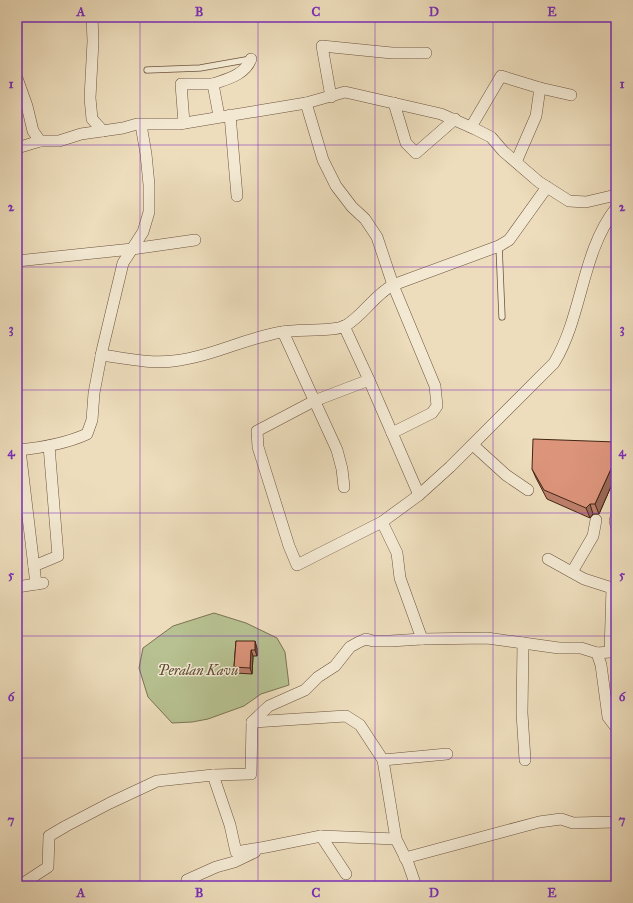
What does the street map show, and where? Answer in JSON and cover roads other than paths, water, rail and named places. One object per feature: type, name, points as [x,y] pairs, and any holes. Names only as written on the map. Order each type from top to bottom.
[{"type":"street","points":[[92,17],[93,41],[90,98],[92,119],[103,131]]},
{"type":"street","points":[[331,97],[322,46],[392,53],[426,53]]},
{"type":"street","points":[[184,123],[181,84],[213,84],[236,76],[249,64],[251,59]]},
{"type":"street","points":[[471,127],[501,76],[540,88],[571,95]]},
{"type":"street","points":[[17,78],[27,106],[32,131],[40,141]]},
{"type":"street","points":[[213,84],[219,116]]},
{"type":"street","points":[[516,162],[536,116],[540,88]]},
{"type":"street","points":[[17,148],[40,141],[59,141],[81,134],[141,124],[184,123],[219,116],[306,103],[345,92],[441,114],[455,119],[491,137],[503,151],[516,162],[547,187],[569,201],[586,202],[616,195]]},
{"type":"street","points":[[306,103],[324,160],[336,186],[352,207],[365,219],[377,237],[393,285],[435,386],[437,406],[432,413],[392,433]]},
{"type":"street","points":[[394,103],[406,143],[416,153],[455,119]]},
{"type":"street","points":[[230,115],[237,196]]},
{"type":"street","points":[[17,586],[40,584],[34,566],[19,450],[49,446],[87,434],[92,420],[94,392],[101,355],[123,263],[143,232],[149,212],[149,185],[141,124]]},
{"type":"street","points":[[101,355],[158,362],[175,361],[211,353],[244,342],[283,332],[329,329],[344,326],[352,321],[381,292],[393,285],[499,246],[509,240],[547,187]]},
{"type":"street","points":[[369,380],[314,401],[257,431],[258,447],[289,546],[297,565],[382,522],[419,495],[450,467],[554,363],[562,351],[590,260],[607,219],[616,208]]},
{"type":"street","points":[[17,261],[132,249],[195,240]]},
{"type":"street","points":[[344,326],[419,495]]},
{"type":"street","points":[[283,332],[337,450],[342,469],[344,487]]},
{"type":"street","points":[[473,444],[506,475],[528,490]]},
{"type":"street","points":[[34,566],[58,556],[49,446]]},
{"type":"street","points":[[616,516],[616,525]]},
{"type":"street","points":[[572,572],[594,536],[596,520]]},
{"type":"street","points":[[382,522],[397,554],[400,578],[422,639]]},
{"type":"street","points":[[19,886],[48,867],[49,836],[157,781],[213,775],[251,774],[252,722],[269,706],[305,690],[318,678],[335,666],[350,647],[366,639],[373,641],[390,641],[487,638],[559,648],[581,648],[597,652],[610,652],[614,587],[584,578],[548,559]]},
{"type":"street","points":[[522,643],[522,713],[525,760]]},
{"type":"street","points":[[597,652],[601,665],[608,717],[616,726]]},
{"type":"street","points":[[252,722],[346,716],[360,725],[383,760],[396,839],[416,886]]},
{"type":"street","points":[[383,760],[447,754]]},
{"type":"street","points":[[213,775],[230,825],[236,852],[321,836],[396,839]]},
{"type":"street","points":[[405,858],[539,822],[561,819],[573,823],[616,822]]},
{"type":"street","points":[[321,836],[346,874]]},
{"type":"street","points":[[187,880],[216,867],[234,862],[266,847]]},
{"type":"lane","points":[[147,70],[200,68],[251,59]]},
{"type":"lane","points":[[499,246],[502,317]]},
{"type":"park label","name":"Peralan Kavu","points":[[198,670]]}]
